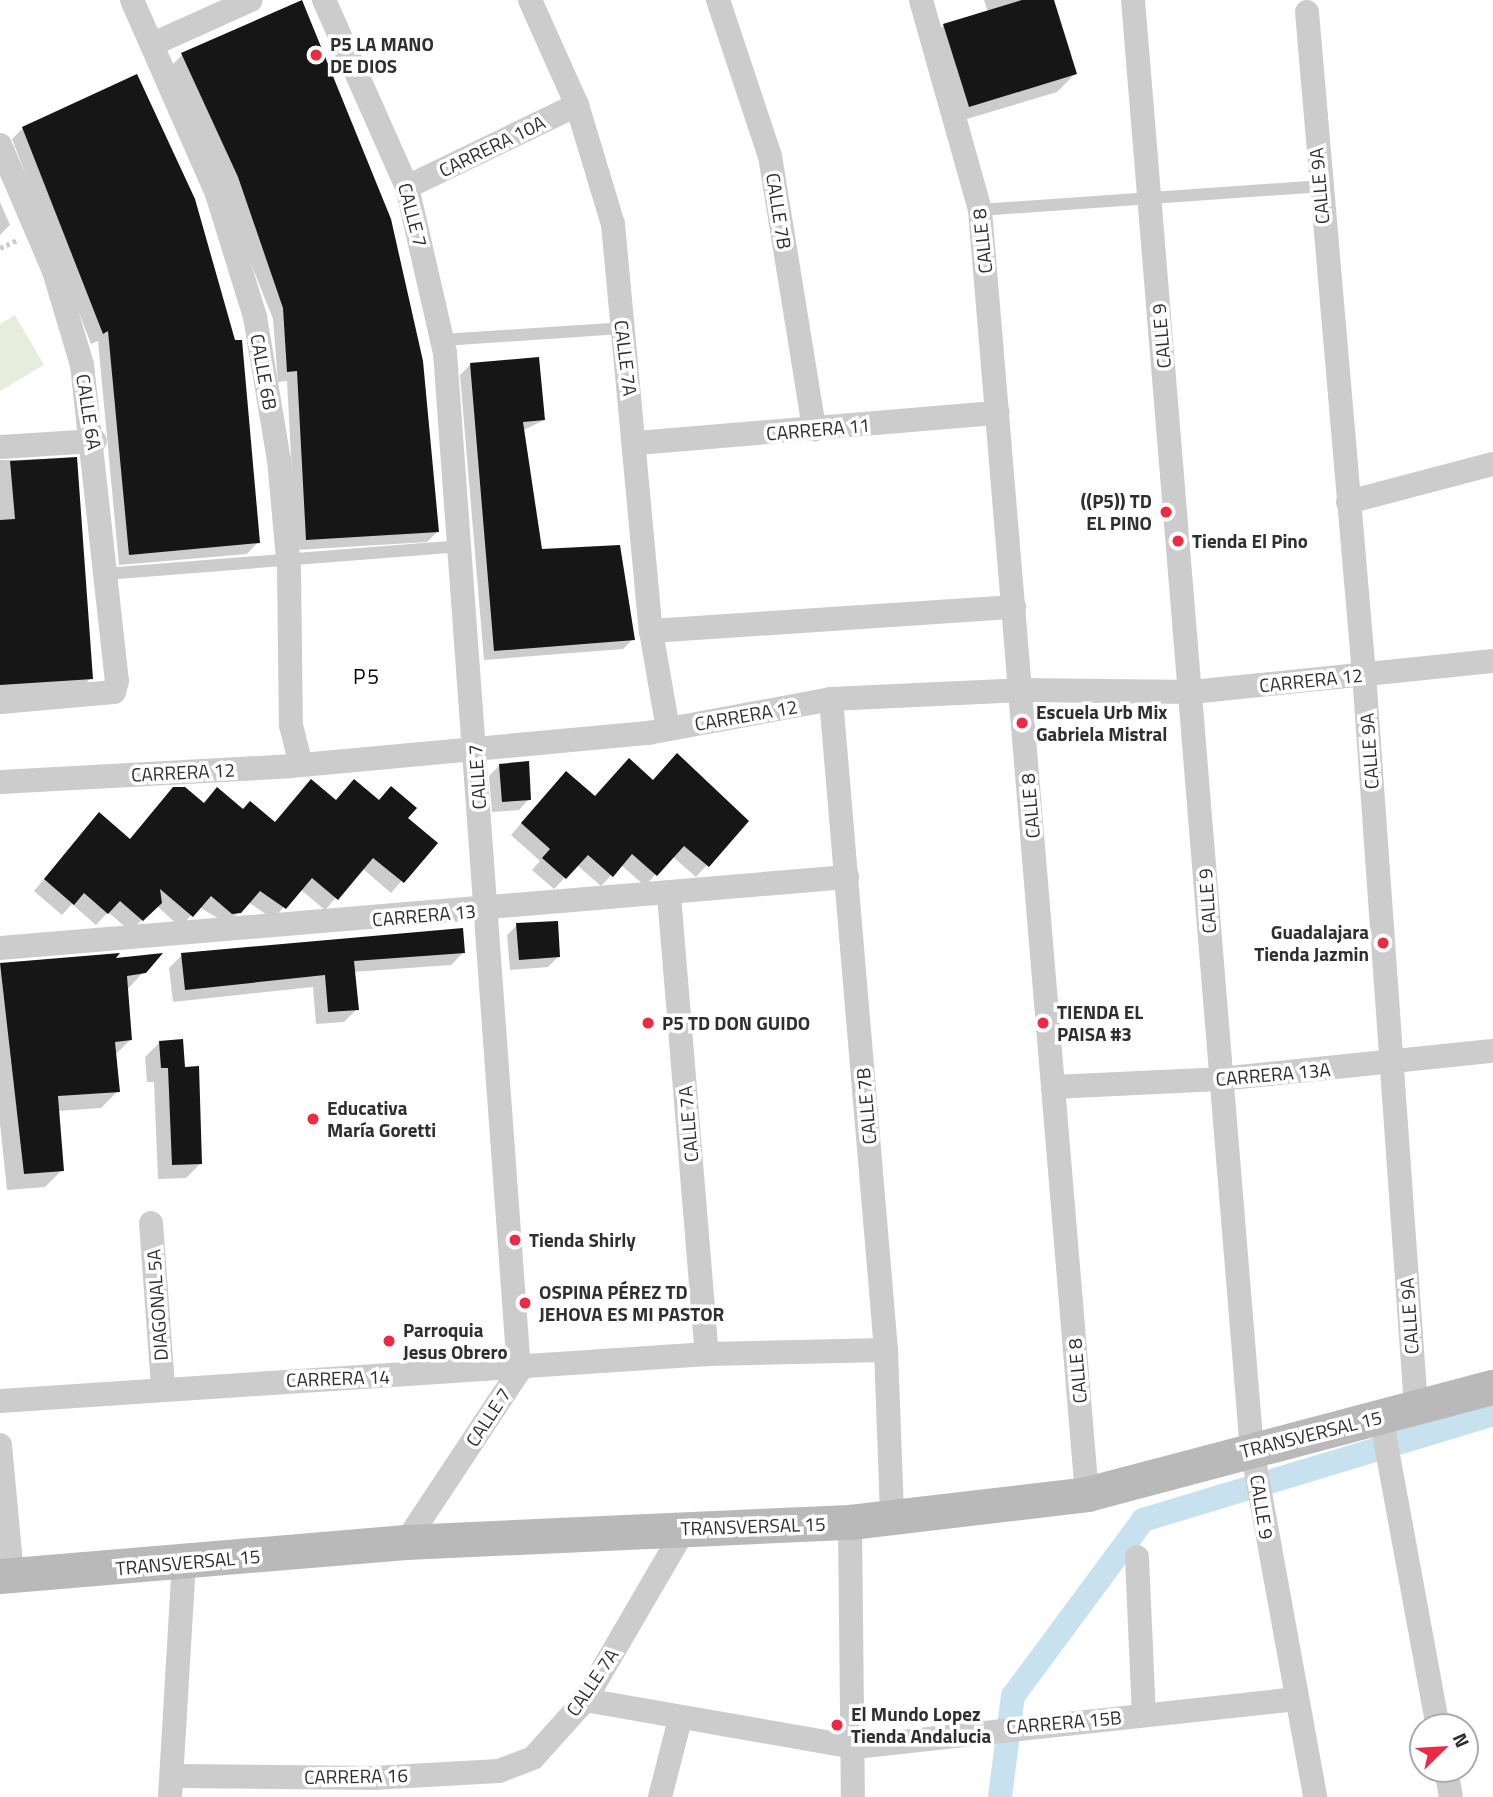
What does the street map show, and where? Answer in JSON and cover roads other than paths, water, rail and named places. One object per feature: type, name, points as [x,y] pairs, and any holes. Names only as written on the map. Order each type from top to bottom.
[{"type":"street","name":"CALLE 6B","points":[[132,0],[217,194],[255,317],[288,559],[291,725],[301,765]]},
{"type":"street","points":[[153,44],[251,0]]},
{"type":"street","name":"CALLE 7","points":[[324,0],[407,187],[443,340],[462,546],[485,910],[519,1371],[406,1542]]},
{"type":"street","name":"CALLE 7A","points":[[530,0],[577,105],[613,225],[622,328],[637,443],[651,631],[668,729]]},
{"type":"street","name":"CALLE 7B","points":[[719,0],[770,156],[814,429]]},
{"type":"street","name":"CALLE 8","points":[[920,0],[980,210],[1087,1494]]},
{"type":"street","name":"CALLE 9","points":[[1133,0],[1192,692],[1220,1079],[1254,1458],[1315,1797]]},
{"type":"street","name":"CALLE 9A","points":[[1307,12],[1319,186],[1364,674],[1389,1064],[1416,1407]]},
{"type":"street","name":"CARRERA 10A","points":[[407,187],[577,105]]},
{"type":"street","name":"CALLE 6A","points":[[0,145],[68,312],[95,441],[114,692],[0,702]]},
{"type":"street","name":"CARRERA 11","points":[[637,443],[998,413]]},
{"type":"street","points":[[0,447],[95,441]]},
{"type":"street","points":[[1348,502],[1493,464]]},
{"type":"street","points":[[651,631],[1014,607]]},
{"type":"street","name":"CARRERA 12","points":[[0,782],[301,765],[668,729],[831,699],[1020,690],[1192,692],[1493,662]]},
{"type":"street","name":"CALLE 7B","points":[[831,699],[886,1350],[892,1514]]},
{"type":"street","name":"CARRERA 13","points":[[0,948],[669,895],[847,877]]},
{"type":"street","name":"CALLE 7A","points":[[669,895],[707,1354]]},
{"type":"street","name":"CARRERA 13A","points":[[1053,1087],[1220,1079],[1389,1064],[1493,1051]]},
{"type":"street","name":"DIAGONAL 5A","points":[[150,1223],[163,1386]]},
{"type":"street","name":"CARRERA 14","points":[[0,1401],[163,1386],[519,1371],[707,1354],[886,1350]]},
{"type":"street","name":"TRANSVERSAL 15","points":[[6,1576],[184,1563],[406,1542],[850,1522],[892,1514],[1087,1494],[1254,1458],[1383,1426],[1416,1407],[1493,1387]]},
{"type":"street","points":[[1383,1426],[1435,1713]]},
{"type":"street","points":[[0,1445],[6,1576]]},
{"type":"street","points":[[850,1522],[855,1747],[853,1797]]},
{"type":"street","name":"CALLE 7A","points":[[533,1758],[585,1700],[685,1528]]},
{"type":"street","points":[[1137,1557],[1144,1715]]},
{"type":"street","points":[[173,1786],[184,1563]]},
{"type":"street","name":"CARRERA 15B","points":[[585,1700],[680,1719],[855,1747],[1008,1726],[1296,1699]]},
{"type":"street","points":[[660,1797],[680,1719]]},
{"type":"street","name":"CARRERA 16","points":[[173,1786],[370,1788],[499,1771],[533,1758]]},
{"type":"lane","points":[[980,210],[1149,195],[1319,186]]},
{"type":"lane","points":[[443,340],[622,328]]},
{"type":"lane","points":[[105,574],[462,546]]},
{"type":"waterway","points":[[1000,1797],[1013,1696],[1143,1520],[1493,1414]]},
{"type":"place","name":"P5 LA MANO DE DIOS","points":[[316,55]]},
{"type":"place","name":"((P5)) TD EL PINO","points":[[1166,512]]},
{"type":"place","name":"Tienda El Pino","points":[[1178,541]]},
{"type":"place","name":"Escuela Urb Mix Gabriela Mistral","points":[[1022,723]]},
{"type":"place","name":"Guadalajara Tienda Jazmin","points":[[1383,943]]},
{"type":"place","name":"P5 TD DON GUIDO","points":[[648,1023]]},
{"type":"place","name":"TIENDA EL PAISA #3","points":[[1043,1023]]},
{"type":"place","name":"Educativa María Goretti","points":[[313,1119]]},
{"type":"place","name":"Tienda Shirly","points":[[515,1240]]},
{"type":"place","name":"OSPINA PÉREZ TD JEHOVA ES MI PASTOR","points":[[525,1303]]},
{"type":"place","name":"Parroquia Jesus Obrero","points":[[389,1341]]},
{"type":"place","name":"El Mundo Lopez Tienda Andalucia","points":[[837,1725]]},
{"type":"district","name":"P5","points":[[367,676]]}]
